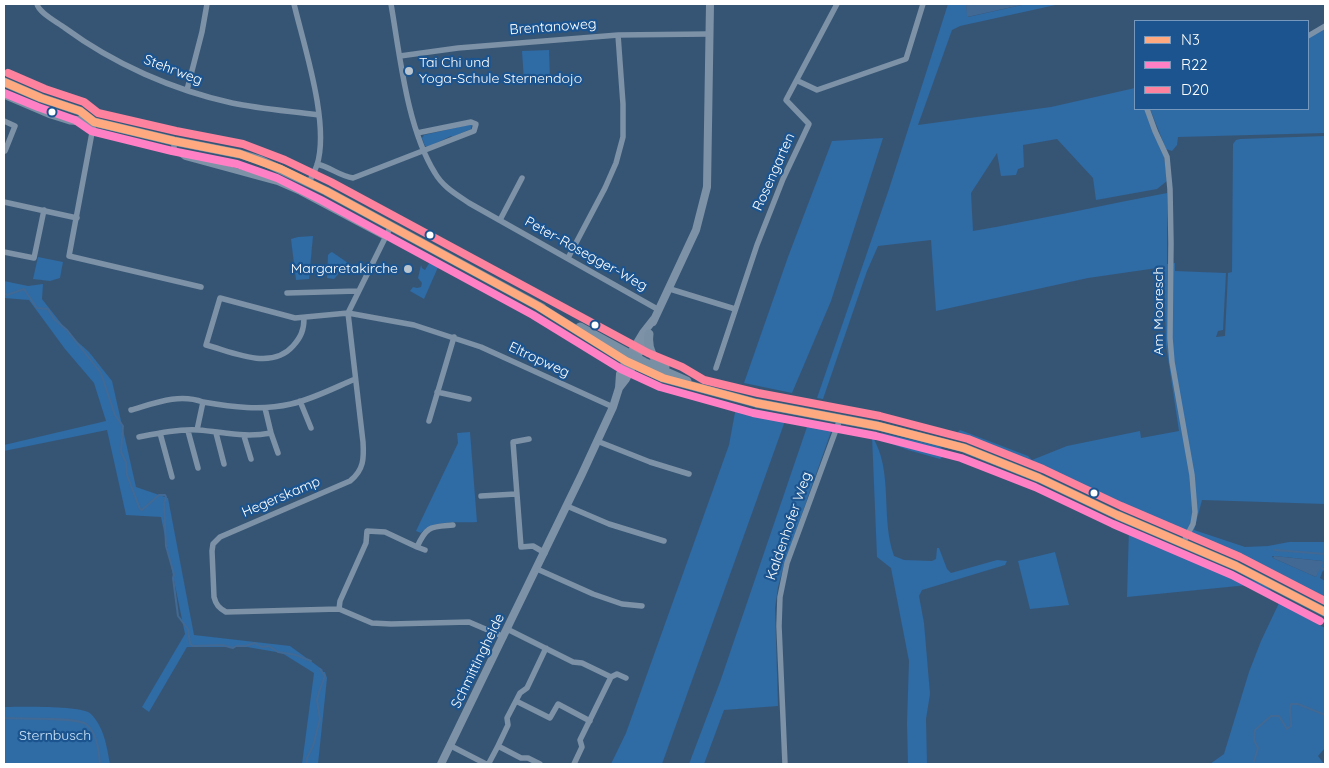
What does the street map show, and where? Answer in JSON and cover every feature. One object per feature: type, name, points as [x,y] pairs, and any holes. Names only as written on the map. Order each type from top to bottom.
[{"type":"main road","points":[[4,82],[40,98],[80,111],[94,122]]},
{"type":"main road","points":[[4,94],[51,114],[76,122],[94,122],[260,160],[309,182],[391,226],[538,306],[663,378],[756,403],[917,435],[964,448],[1038,478],[1236,566],[1325,612]]},
{"type":"main road","points":[[649,334],[648,346],[652,356],[678,376],[700,389]]},
{"type":"main road","points":[[631,359],[678,376]]},
{"type":"street","name":"Stehrweg","points":[[37,4],[40,9],[69,31],[112,58],[166,83],[234,103],[319,115]]},
{"type":"street","points":[[187,90],[207,4]]},
{"type":"street","points":[[294,4],[318,103],[320,140],[317,164],[309,182]]},
{"type":"street","name":"Peter-Rosegger-Weg","points":[[391,4],[404,80],[417,133],[435,174],[449,190],[659,310]]},
{"type":"street","points":[[631,359],[642,332],[654,318],[670,289],[696,230],[707,187],[708,34],[710,4]]},
{"type":"street","name":"Rosengarten","points":[[716,368],[735,309],[783,179],[809,124],[786,100],[798,81],[837,4]]},
{"type":"street","points":[[798,81],[817,90],[906,59],[923,4]]},
{"type":"street","points":[[1309,35],[1325,26]]},
{"type":"street","name":"Brentanoweg","points":[[400,56],[467,47],[618,35],[708,34]]},
{"type":"street","points":[[568,258],[605,188],[616,163],[623,137],[623,104],[618,35]]},
{"type":"street","name":"Am Mooresch","points":[[1147,110],[1167,157],[1170,189],[1170,338],[1173,372],[1192,475],[1195,512],[1193,524],[1183,543]]},
{"type":"street","points":[[4,121],[16,126],[4,152]]},
{"type":"street","points":[[94,122],[69,256],[201,287]]},
{"type":"street","points":[[317,164],[353,178],[474,131],[476,124],[470,122],[417,133]]},
{"type":"street","points":[[174,141],[174,149],[185,156],[277,182],[300,192],[385,237]]},
{"type":"street","points":[[500,220],[522,178]]},
{"type":"street","points":[[4,202],[76,218]]},
{"type":"street","points":[[4,252],[34,258],[44,210]]},
{"type":"street","points":[[348,313],[391,226]]},
{"type":"street","points":[[670,289],[735,309]]},
{"type":"street","points":[[287,293],[358,291]]},
{"type":"street","name":"Eltropweg","points":[[304,318],[304,329],[300,338],[288,351],[275,357],[258,358],[206,344],[220,298],[295,318],[348,313],[406,323],[454,337],[498,354],[613,406]]},
{"type":"street","name":"Hegerskamp","points":[[348,313],[364,454],[358,473],[350,481],[220,537],[213,544],[212,551],[214,597],[220,609],[226,612],[339,608],[372,623],[468,622],[504,637]]},
{"type":"street","points":[[631,359],[649,334],[654,318]]},
{"type":"street","points":[[429,421],[454,337]]},
{"type":"street","name":"Schmittingheide","points":[[442,764],[567,506],[613,406],[619,388],[620,374],[631,359]]},
{"type":"street","points":[[131,410],[176,398],[194,398],[203,402],[236,408],[265,408],[300,401],[355,379]]},
{"type":"street","points":[[437,392],[468,399]]},
{"type":"street","points":[[300,401],[311,428]]},
{"type":"street","points":[[197,430],[203,402]]},
{"type":"street","points":[[265,408],[278,452]]},
{"type":"street","name":"Kaldenhofer Weg","points":[[785,764],[779,626],[782,582],[787,562],[840,419]]},
{"type":"street","points":[[140,438],[160,433],[197,430],[244,436],[271,433]]},
{"type":"street","points":[[188,431],[198,468]]},
{"type":"street","points":[[160,433],[172,478]]},
{"type":"street","points":[[216,433],[224,464]]},
{"type":"street","points":[[244,436],[251,459]]},
{"type":"street","points":[[529,439],[513,442],[520,547],[533,546],[545,553]]},
{"type":"street","points":[[597,441],[641,459],[690,474]]},
{"type":"street","points":[[481,496],[516,494]]},
{"type":"street","points":[[567,506],[609,524],[664,541]]},
{"type":"street","points":[[417,547],[426,530],[436,526],[453,525]]},
{"type":"street","points":[[339,608],[340,601],[366,544],[367,531],[385,532],[425,550]]},
{"type":"street","points":[[537,569],[593,594],[622,604],[642,606]]},
{"type":"street","points":[[508,629],[572,662],[582,663],[611,677]]},
{"type":"street","points":[[451,746],[486,764],[489,763],[508,725],[507,718],[520,693],[527,688],[546,648]]},
{"type":"street","points":[[574,764],[582,747],[580,740],[611,677],[617,674],[626,678]]},
{"type":"street","points":[[516,701],[550,718],[558,704],[590,721]]},
{"type":"street","points":[[498,746],[521,758],[528,758],[540,764]]},
{"type":"green space","points":[[948,4],[966,4],[968,17],[1026,4],[1060,4],[960,26],[952,30],[918,125],[1051,107],[1134,88],[1134,110],[1145,110],[1164,156],[1167,181],[1157,189],[1096,200],[1093,178],[1057,139],[1023,145],[1024,167],[1018,169],[1016,175],[1001,176],[997,153],[971,193],[973,231],[1167,193],[1167,264],[1175,263],[1175,271],[1226,273],[1223,330],[1218,331],[1216,337],[1225,336],[1228,273],[1232,272],[1233,144],[1236,140],[1240,139],[1325,136],[1325,504],[1202,500],[1194,530],[1245,547],[1268,546],[1289,542],[1325,542],[1325,565],[1320,578],[1325,581],[1325,599],[1268,568],[1004,450],[957,433],[960,430],[1028,456],[1032,460],[1067,446],[1140,431],[1141,438],[1179,431],[1166,345],[1164,267],[1088,278],[936,311],[931,240],[878,246],[867,271],[823,399],[817,398],[889,189]],"holes":[[[1272,556],[1322,561],[1316,577]]]},
{"type":"green space","points":[[1325,25],[1325,133],[1178,137],[1177,145],[1172,151],[1166,149],[1150,110],[1309,110],[1309,33]]},
{"type":"green space","points":[[549,50],[550,80],[524,81],[522,51]]},
{"type":"green space","points":[[472,124],[471,129],[428,147],[425,146],[422,138],[424,135]]},
{"type":"green space","points":[[883,138],[831,301],[792,393],[744,383],[788,257],[832,141]]},
{"type":"green space","points":[[313,236],[309,279],[296,280],[291,239]]},
{"type":"green space","points":[[332,252],[348,263],[334,279],[327,278],[328,255]]},
{"type":"green space","points":[[38,257],[63,262],[60,278],[50,281],[33,279]]},
{"type":"green space","points":[[431,260],[439,265],[424,299],[410,291],[413,287],[421,287],[422,283],[418,278],[421,265],[425,270]]},
{"type":"green space","points":[[4,281],[28,286],[43,284],[42,299],[71,336],[89,352],[112,381],[136,487],[168,498],[194,635],[290,646],[323,670],[321,672],[325,672],[327,678],[318,764],[302,764],[314,673],[282,653],[247,647],[187,647],[149,712],[142,707],[185,634],[161,517],[126,515],[107,430],[4,451],[4,445],[106,421],[94,383],[65,349],[29,300],[4,298]]},
{"type":"green space","points":[[736,407],[785,421],[662,764],[611,764],[626,733],[729,445]]},
{"type":"green space","points":[[809,421],[825,423],[832,429],[778,587],[775,608],[778,706],[724,710],[704,764],[689,764],[720,682]]},
{"type":"green space","points":[[470,432],[477,522],[439,524],[421,533],[416,531],[458,443],[457,433]]},
{"type":"green space","points":[[882,433],[939,446],[946,452],[940,459],[908,450],[881,440],[879,436]]},
{"type":"green space","points":[[872,436],[883,464],[888,526],[894,556],[904,560],[932,561],[936,559],[937,548],[939,548],[947,569],[951,573],[997,560],[1007,561],[1005,565],[922,590],[919,596],[924,623],[930,694],[926,719],[927,764],[908,764],[909,661],[891,568],[877,557]]},
{"type":"green space","points":[[1129,528],[1266,586],[1275,594],[1274,600],[1248,585],[1127,597]]},
{"type":"green space","points":[[1055,552],[1069,605],[1030,609],[1018,561]]},
{"type":"green space","points":[[1279,603],[1325,628],[1325,748],[1318,756],[1324,764],[1210,764],[1224,754],[1249,672]]},
{"type":"green space","name":"Sternbusch","points":[[4,707],[64,708],[85,711],[91,714],[102,731],[110,764],[4,764]]},
{"type":"shaded area","points":[[966,4],[1026,4],[967,17]]},
{"type":"shaded area","points":[[1274,556],[1322,561],[1323,563],[1316,577],[1273,558]]},
{"type":"waterway","points":[[4,293],[7,295],[24,289],[37,308],[48,309],[54,319],[67,330],[101,373],[115,415],[123,426],[121,452],[126,462],[127,475],[140,509],[142,510],[159,495],[165,495],[166,497],[164,504],[166,546],[174,574],[178,616],[188,629],[190,644],[193,646],[222,645],[233,648],[255,643],[262,647],[269,646],[278,652],[296,655],[311,661]]},
{"type":"waterway","points":[[1275,550],[1325,554]]},
{"type":"waterway","points":[[1321,568],[1325,570]]},
{"type":"waterway","points":[[307,764],[307,758],[313,746],[320,719],[317,700],[325,676],[320,669]]},
{"type":"waterway","points":[[1254,761],[1258,748],[1254,740],[1255,730],[1271,716],[1279,716],[1287,729],[1291,726],[1291,704],[1298,704],[1325,715]]},
{"type":"waterway","points":[[4,718],[60,719],[86,724],[95,737],[100,764]]},
{"type":"transit line","name":"D20","points":[[8,73],[45,89],[84,102],[98,113],[243,144],[285,160],[331,182],[648,353],[682,367],[704,380],[758,393],[880,416],[968,439],[1043,469],[1121,506],[1240,557],[1325,601]]},
{"type":"transit line","name":"N3","points":[[4,82],[41,98],[80,111],[94,122],[240,154],[281,169],[326,191],[538,306],[626,361],[663,378],[756,403],[878,426],[964,448],[1039,478],[1117,515],[1236,566],[1325,612]]},
{"type":"transit line","name":"R22","points":[[4,93],[75,120],[91,131],[172,151],[237,164],[277,178],[533,315],[621,369],[660,387],[753,413],[876,436],[961,458],[1035,487],[1113,524],[1232,575],[1320,621]]},
{"type":"place","name":"Tai Chi und Yoga-Schule Sternendojo","points":[[409,71]]},
{"type":"place","name":"Margaretakirche","points":[[408,269]]}]
